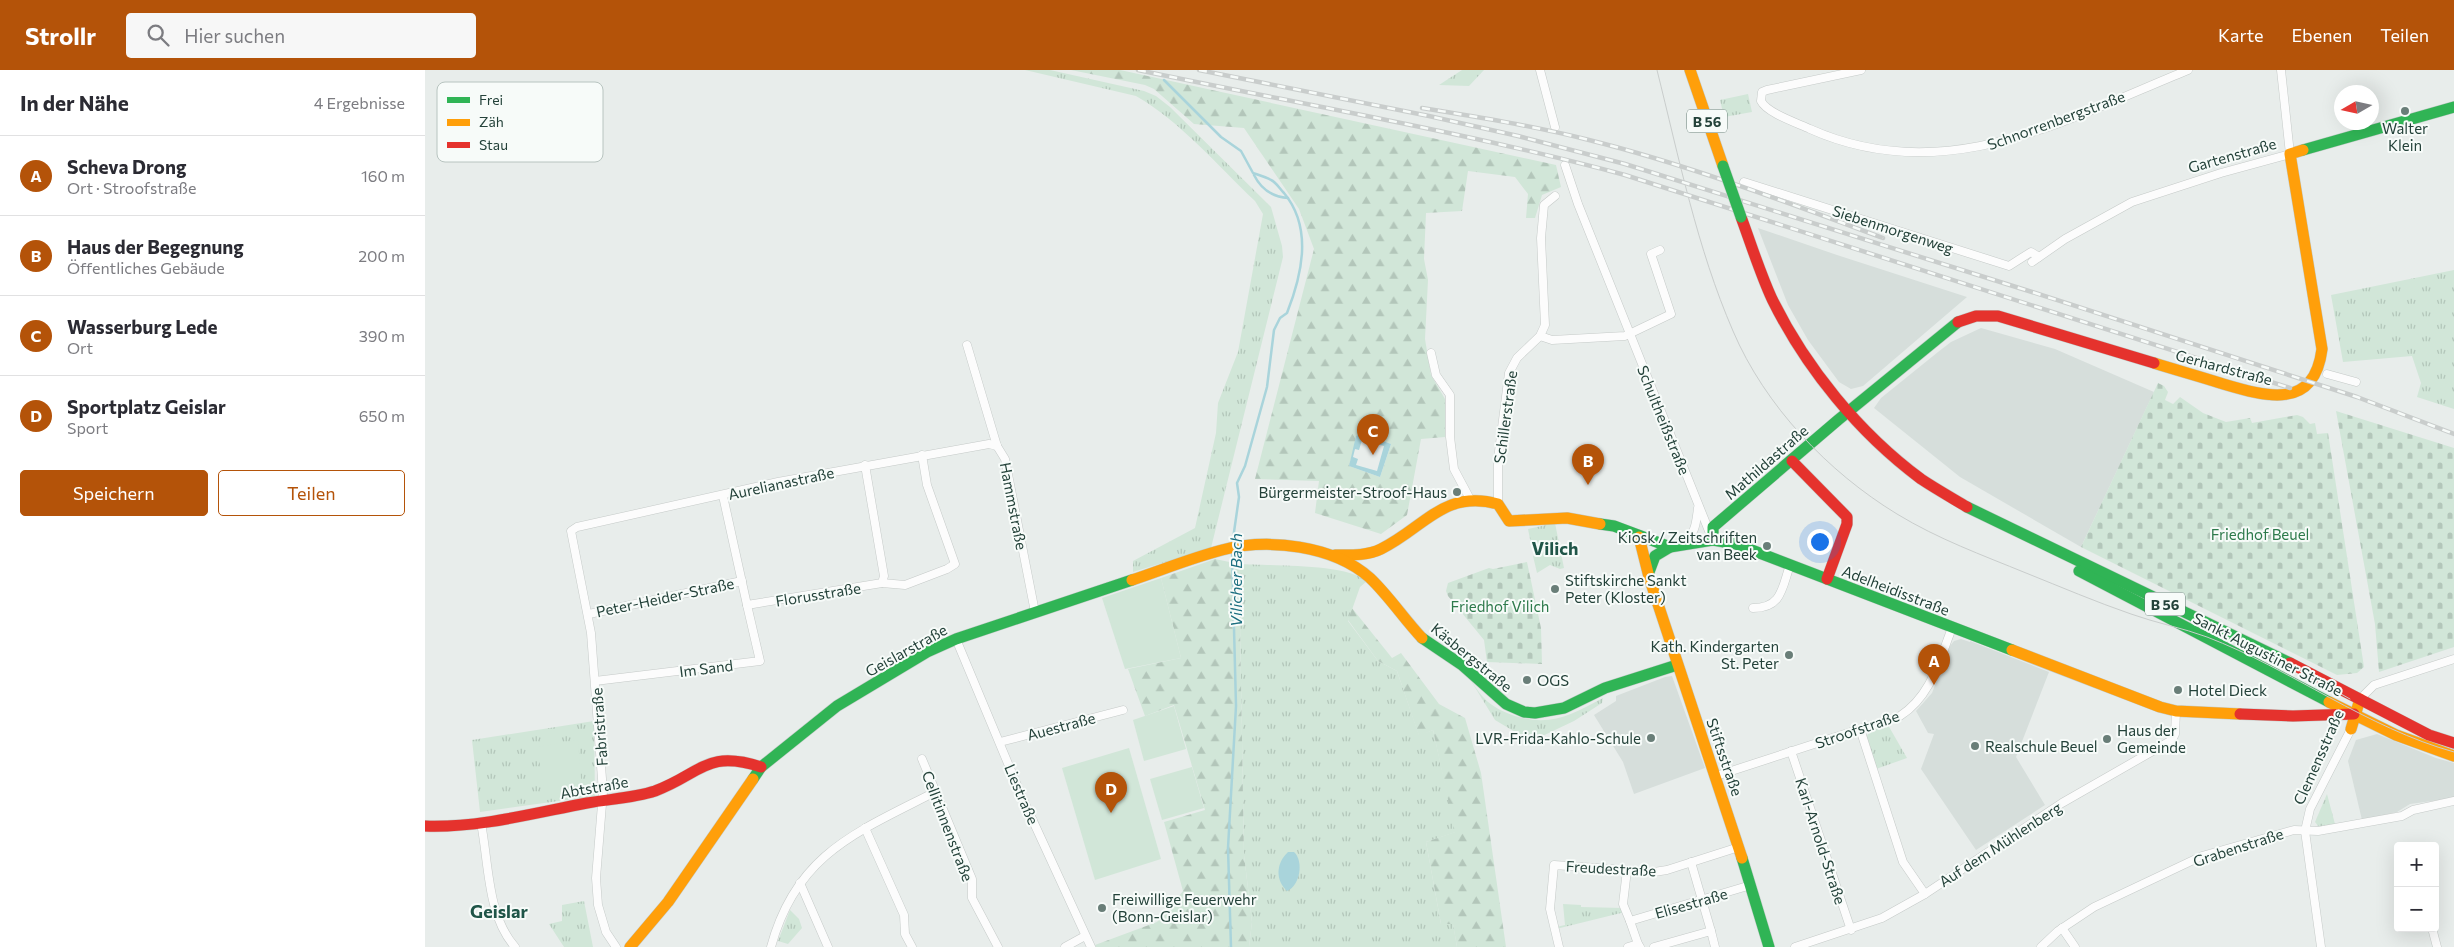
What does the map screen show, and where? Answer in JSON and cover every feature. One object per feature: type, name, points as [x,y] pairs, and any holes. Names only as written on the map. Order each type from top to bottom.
[{"type":"street","points":[[1541,70],[1555,127]]},
{"type":"street","name":"Sankt Augustiner Straße","points":[[1690,70],[1741,217],[1772,298],[1800,350],[1848,412],[1895,458],[1922,479],[1970,509],[2277,656],[2429,735],[2454,743]]},
{"type":"street","name":"Schnorrenbergstraße","points":[[1861,70],[1762,92],[1761,101],[1763,106],[1819,133],[1866,146],[1903,151],[1957,151],[2009,140],[2069,119],[2189,70]]},
{"type":"street","name":"Gerhardstraße","points":[[1848,412],[1952,326],[1969,317],[1983,315],[2030,325],[2257,394],[2284,396],[2299,391],[2316,375],[2322,349],[2289,154],[2281,70]]},
{"type":"street","name":"Gartenstraße","points":[[2032,262],[2132,202],[2226,171],[2454,107]]},
{"type":"street","name":"Schultheißstraße","points":[[1565,165],[1578,204],[1713,540]]},
{"type":"street","name":"Siebenmorgenweg","points":[[1744,182],[2009,266],[2031,252],[2039,257]]},
{"type":"street","points":[[1555,196],[1544,205],[1542,223],[1545,324],[1540,336],[1552,340],[1631,334],[1671,314],[1651,254],[1660,250]]},
{"type":"street","name":"Schillerstraße","points":[[1499,504],[1497,459],[1509,373],[1517,358],[1540,336]]},
{"type":"street","name":"Hammstraße","points":[[967,345],[997,446],[1005,459],[1035,612]]},
{"type":"street","points":[[1431,353],[1437,375],[1450,395],[1450,437],[1455,469],[1470,499]]},
{"type":"street","points":[[2327,374],[2356,382]]},
{"type":"street","name":"Mathildastraße","points":[[1713,540],[1713,528],[1848,412]]},
{"type":"street","name":"Aurelianastraße","points":[[571,535],[571,531],[577,527],[723,496],[778,482],[989,444],[997,446]]},
{"type":"street","points":[[881,583],[905,585],[947,569],[955,564],[927,485],[922,456]]},
{"type":"street","points":[[1792,460],[1847,517],[1847,524],[1827,579]]},
{"type":"street","name":"Florusstraße","points":[[747,605],[881,583],[884,576],[865,465]]},
{"type":"street","points":[[723,496],[747,605]]},
{"type":"street","points":[[1328,556],[1359,554],[1379,550],[1439,508],[1457,501],[1470,499],[1499,504]]},
{"type":"street","name":"Adelheidisstraße","points":[[1499,504],[1504,516],[1509,521],[1567,518],[1614,526],[1639,537],[1675,546],[1713,540],[1736,544],[2176,714],[2293,716],[2354,714]]},
{"type":"street","points":[[1649,577],[1651,560],[1656,553],[1675,546],[1691,537],[1695,529],[1698,506]]},
{"type":"street","name":"Sankt Augustiner Straße","points":[[1970,509],[1983,520],[2224,650],[2400,736],[2454,756]]},
{"type":"street","name":"Fabristraße","points":[[571,535],[589,614],[595,681],[603,792],[597,878],[598,906],[606,932],[616,947]]},
{"type":"street","name":"Stiftsstraße","points":[[1639,537],[1649,577],[1677,665],[1716,776],[1769,947]]},
{"type":"street","name":"Geislarstraße","points":[[630,947],[668,902],[761,767],[837,706],[927,652],[956,639],[1237,546],[1269,544],[1328,556]]},
{"type":"street","points":[[1359,554],[1356,562],[1359,569]]},
{"type":"street","name":"Käsbergstraße","points":[[1328,556],[1350,563],[1370,578],[1422,639],[1462,666],[1498,700],[1513,708],[1535,714],[1554,712],[1573,706],[1608,687],[1677,665]]},
{"type":"street","points":[[1753,608],[1766,608],[1777,601],[1790,565]]},
{"type":"street","name":"Peter-Heider-Straße","points":[[589,614],[742,581]]},
{"type":"street","name":"Im Sand","points":[[595,681],[760,662],[747,605]]},
{"type":"street","name":"Stroofstraße","points":[[1716,776],[1900,716],[1920,700],[1928,689],[1952,628]]},
{"type":"street","name":"Liestraße","points":[[956,639],[1022,797],[1091,947]]},
{"type":"street","points":[[2360,699],[2375,685],[2454,659]]},
{"type":"street","name":"Clemensstraße","points":[[2321,947],[2305,831],[2311,810],[2351,729],[2360,699]]},
{"type":"street","name":"Auestraße","points":[[1000,742],[1123,710]]},
{"type":"street","name":"Auf dem Mühlenberg","points":[[1795,947],[1815,944],[1882,918],[1925,894],[2062,803],[2172,740],[2175,734],[2176,714]]},
{"type":"street","points":[[1860,729],[1903,862],[1925,894]]},
{"type":"street","name":"Karl-Arnold-Straße","points":[[1791,751],[1851,930]]},
{"type":"street","name":"Abtstraße","points":[[425,826],[447,827],[481,823],[654,791],[710,763],[725,759],[740,760],[761,767]]},
{"type":"street","name":"Cellitinnenstraße","points":[[922,759],[972,879],[972,898],[998,947]]},
{"type":"street","points":[[771,947],[781,916],[800,883],[828,852],[865,828],[935,792]]},
{"type":"street","name":"Grabenstraße","points":[[2041,947],[2062,928],[2094,907],[2202,856],[2293,830],[2318,831],[2402,816],[2413,810],[2454,801]]},
{"type":"street","points":[[481,823],[498,919],[515,947]]},
{"type":"street","points":[[865,828],[904,914],[905,934],[912,947]]},
{"type":"street","name":"Freudestraße","points":[[1559,947],[1550,909],[1554,865],[1654,872],[1739,847]]},
{"type":"street","points":[[1691,862],[1715,947]]},
{"type":"street","points":[[1627,870],[1623,904],[1639,946],[1628,947]]},
{"type":"street","points":[[800,883],[828,947]]},
{"type":"street","name":"Elisestraße","points":[[1630,920],[1751,885]]},
{"type":"street","points":[[2062,928],[2075,947]]},
{"type":"street","points":[[1654,947],[1711,931]]},
{"type":"street","points":[[2433,932],[2437,947]]},
{"type":"street","points":[[1065,947],[1085,936]]},
{"type":"shaded area","points":[[1758,228],[1967,297],[1863,386],[1851,389],[1839,382],[1808,340],[1788,305]]},
{"type":"shaded area","points":[[1981,328],[2055,349],[2154,392],[2081,547],[1960,477],[1874,408],[1881,398],[1951,342]]},
{"type":"shaded area","name":"Realschule Beuel","points":[[1961,639],[2049,672],[2016,757],[2045,805],[1976,850],[1921,769],[1934,734],[1928,733],[1916,711],[1932,693],[1950,646],[1954,641]]},
{"type":"shaded area","name":"LVR-Frida-Kahlo-Schule","points":[[1672,676],[1705,768],[1634,794],[1623,762],[1594,715],[1616,701],[1616,696]]},
{"type":"shaded area","points":[[2377,734],[2436,758],[2454,763],[2454,798],[2410,804],[2397,812],[2362,820],[2348,761],[2356,740]]},
{"type":"green space","points":[[1025,70],[1050,70],[1144,91],[1156,96],[1170,107],[1271,207],[1282,246],[1283,257],[1211,548],[1133,572],[1133,561],[1195,528],[1216,433],[1218,403],[1238,352],[1263,214],[1255,201],[1183,131],[1152,106],[1136,96]]},
{"type":"green space","points":[[1071,70],[1120,70],[1556,165],[1561,187],[1542,195],[1535,218],[1526,218],[1528,194],[1515,177],[1468,171],[1462,211],[1426,213],[1424,259],[1428,280],[1425,339],[1431,375],[1445,399],[1445,437],[1421,439],[1407,515],[1381,534],[1315,513],[1319,481],[1255,479],[1314,249],[1299,209],[1244,128],[1194,124],[1154,89],[1145,85]],"holes":[[[1362,433],[1391,444],[1380,477],[1349,466],[1358,434]]]},
{"type":"green space","points":[[1462,70],[1484,70],[1469,86],[1439,85]]},
{"type":"green space","points":[[1748,94],[1752,112],[1724,117],[1720,100]]},
{"type":"green space","points":[[2454,270],[2454,409],[2417,397],[2421,383],[2412,356],[2343,362],[2331,295]]},
{"type":"green space","name":"Friedhof Beuel","points":[[2158,383],[2164,386],[2168,392],[2165,400],[2173,404],[2180,397],[2203,413],[2226,422],[2250,418],[2252,423],[2297,415],[2303,417],[2310,424],[2315,423],[2317,434],[2328,433],[2364,667],[2357,673],[2337,675],[2081,547]]},
{"type":"green space","points":[[2336,411],[2454,448],[2454,647],[2379,672],[2375,624]]},
{"type":"green space","points":[[1555,523],[1564,568],[1560,569],[1550,565],[1537,573],[1533,556],[1538,554],[1539,549],[1535,544],[1531,544],[1528,529]]},
{"type":"green space","points":[[1215,559],[1239,564],[1244,855],[1252,922],[1249,947],[1096,947],[1095,945],[1157,922],[1183,891],[1164,822],[1205,810],[1174,705],[1145,716],[1128,669],[1181,658],[1161,578]]},
{"type":"green space","name":"Friedhof Vilich","points":[[1527,562],[1541,628],[1542,664],[1487,662],[1484,640],[1448,596],[1446,591],[1448,583],[1489,568],[1493,569]]},
{"type":"green space","points":[[1239,564],[1325,568],[1356,575],[1367,581],[1360,587],[1348,621],[1378,661],[1397,671],[1419,735],[1433,730],[1456,832],[1426,842],[1441,924],[1453,923],[1457,947],[1249,947],[1252,922],[1244,855]]},
{"type":"green space","points":[[1161,578],[1181,658],[1125,669],[1102,598]]},
{"type":"green space","points":[[1352,608],[1392,658],[1401,653],[1439,704],[1465,718],[1481,773],[1506,947],[1457,947],[1453,924],[1441,924],[1426,842],[1455,832],[1433,730],[1419,736],[1397,671],[1378,661],[1348,620]]},
{"type":"green space","points":[[1468,676],[1480,693],[1491,704],[1507,713],[1528,719],[1550,720],[1560,718],[1581,710],[1603,698],[1602,703],[1574,721],[1536,739],[1527,739],[1495,720]]},
{"type":"green space","points":[[1174,706],[1186,749],[1144,761],[1133,720]]},
{"type":"green space","points":[[594,721],[595,796],[480,812],[472,740]]},
{"type":"green space","points":[[1888,725],[1907,758],[1876,769],[1866,737],[1871,730]]},
{"type":"green space","points":[[578,740],[582,791],[545,795],[537,747]]},
{"type":"green space","points":[[1129,748],[1161,859],[1095,880],[1062,768]]},
{"type":"green space","points":[[1192,767],[1204,808],[1162,820],[1150,779]]},
{"type":"green space","points":[[2327,794],[2335,824],[2319,827],[2315,822]]},
{"type":"green space","points":[[584,901],[593,947],[564,947],[549,924],[562,921],[562,905]]},
{"type":"green space","points":[[1563,904],[1581,905],[1581,907],[1623,908],[1625,912],[1556,929],[1556,927],[1565,925]]},
{"type":"green space","points":[[790,910],[799,919],[802,928],[788,944],[778,941]]},
{"type":"water","points":[[1362,433],[1391,444],[1380,477],[1349,466],[1356,436]],"holes":[[[1362,440],[1384,446],[1377,471],[1356,465],[1358,459],[1353,457],[1355,449],[1359,450]]]},
{"type":"water","points":[[1288,852],[1294,852],[1300,867],[1298,879],[1287,891],[1280,882],[1279,866]]},
{"type":"waterway","name":"Vilicher Bach","points":[[1164,80],[1221,137],[1241,151],[1253,173],[1275,182],[1293,207],[1299,221],[1302,236],[1302,252],[1297,283],[1287,313],[1280,318],[1274,330],[1267,387],[1245,466],[1237,483],[1239,497],[1232,546]]},
{"type":"waterway","name":"Vilicher Bach","points":[[1254,175],[1268,191],[1277,196],[1288,198]]},
{"type":"waterway","name":"Vilicher Bach","points":[[1231,947],[1228,848],[1236,706],[1232,551]]},
{"type":"tram line","points":[[1657,70],[1681,169],[1709,268],[1720,300],[1746,359],[1762,385],[1801,435],[1847,478],[1897,514],[1944,539],[2105,604],[2140,617],[2207,637],[2269,665],[2360,714],[2422,741],[2454,752]]},
{"type":"tram line","points":[[2216,633],[2268,655],[2350,699]]},
{"type":"railway","points":[[1138,70],[1504,145],[1625,175],[2290,388]]},
{"type":"railway","points":[[1199,70],[1429,116],[1518,136],[1625,164],[2357,397],[2454,434]]},
{"type":"railway","points":[[1422,108],[1548,130],[1626,150],[1737,185],[1883,238]]},
{"type":"traffic: fast","points":[[2303,150],[2454,107]]},
{"type":"traffic: fast","points":[[1723,166],[1741,217]]},
{"type":"traffic: fast","points":[[1713,540],[1713,527],[1838,420],[1958,322]]},
{"type":"traffic: fast","points":[[1967,507],[2290,663]]},
{"type":"traffic: fast","points":[[1600,524],[1614,526],[1670,547],[1713,540],[1736,544],[2012,650]]},
{"type":"traffic: fast","points":[[1649,572],[1655,556],[1670,547]]},
{"type":"traffic: fast","points":[[2079,571],[2329,702]]},
{"type":"traffic: fast","points":[[753,779],[761,767],[837,706],[927,652],[956,639],[1132,580]]},
{"type":"traffic: fast","points":[[1422,638],[1462,665],[1506,704],[1524,712],[1535,713],[1564,708],[1605,688],[1677,665]]},
{"type":"traffic: fast","points":[[1742,858],[1769,947]]},
{"type":"traffic: slow","points":[[1690,70],[1723,166]]},
{"type":"traffic: slow","points":[[2154,363],[2237,388],[2269,395],[2298,391],[2309,383],[2317,369],[2322,349],[2290,154],[2303,150]]},
{"type":"traffic: slow","points":[[1335,555],[1358,555],[1381,549],[1435,513],[1463,502],[1479,501],[1498,504],[1509,521],[1567,518],[1600,524]]},
{"type":"traffic: slow","points":[[1639,537],[1649,577],[1742,858]]},
{"type":"traffic: slow","points":[[1132,580],[1199,557],[1240,546],[1279,545],[1299,547],[1319,551],[1338,558],[1370,578],[1422,638]]},
{"type":"traffic: slow","points":[[2012,650],[2160,707],[2176,711],[2240,714]]},
{"type":"traffic: slow","points":[[2351,729],[2360,699]]},
{"type":"traffic: slow","points":[[2329,702],[2396,735],[2454,756]]},
{"type":"traffic: slow","points":[[630,947],[668,902],[753,779]]},
{"type":"traffic: jam","points":[[1741,217],[1772,299],[1801,350],[1836,398],[1876,441],[1898,461],[1921,479],[1967,507]]},
{"type":"traffic: jam","points":[[1958,322],[1976,316],[1998,316],[2154,363]]},
{"type":"traffic: jam","points":[[1792,461],[1847,517],[1847,524],[1827,579]]},
{"type":"traffic: jam","points":[[2290,663],[2429,735],[2454,743]]},
{"type":"traffic: jam","points":[[2240,714],[2293,716],[2354,714]]},
{"type":"traffic: jam","points":[[425,826],[466,825],[639,795],[655,791],[715,762],[743,762],[761,767]]},
{"type":"place","name":"Walter Klein","points":[[2405,111]]},
{"type":"place","name":"Wasserburg Lede","points":[[1373,455]]},
{"type":"place","name":"Haus der Begegnung","points":[[1588,485]]},
{"type":"place","name":"Bürgermeister-Stroof-Haus","points":[[1457,492]]},
{"type":"place","name":"Kiosk / Zeitschriften van Beek","points":[[1767,546]]},
{"type":"place","name":"Stiftskirche Sankt Peter (Kloster)","points":[[1555,589]]},
{"type":"place","name":"Kath. Kindergarten St. Peter","points":[[1789,655]]},
{"type":"place","name":"OGS","points":[[1527,680]]},
{"type":"place","name":"Scheva Drong","points":[[1934,685]]},
{"type":"place","name":"Hotel Dieck","points":[[2178,690]]},
{"type":"place","name":"LVR-Frida-Kahlo-Schule","points":[[1651,738]]},
{"type":"place","name":"Haus der Gemeinde","points":[[2107,739]]},
{"type":"place","name":"Realschule Beuel","points":[[1975,746]]},
{"type":"place","name":"Sportplatz Geislar","points":[[1111,813]]},
{"type":"place","name":"Freiwillige Feuerwehr (Bonn-Geislar)","points":[[1102,908]]},
{"type":"district","name":"Vilich","points":[[1555,548]]},
{"type":"district","name":"Geislar","points":[[499,911]]}]
